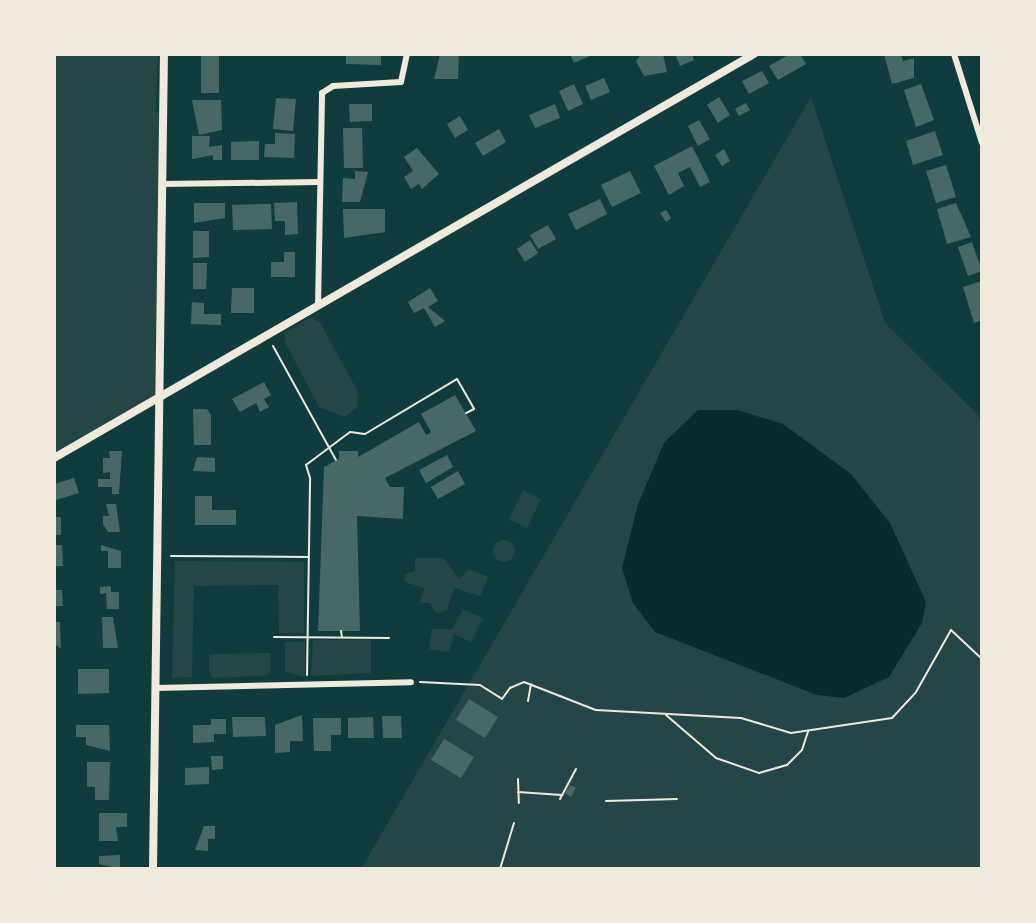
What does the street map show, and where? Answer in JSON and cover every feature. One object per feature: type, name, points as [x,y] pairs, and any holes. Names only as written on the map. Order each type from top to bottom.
[{"type":"main road","points":[[54,458],[754,54]]},
{"type":"street","points":[[153,869],[164,54]]},
{"type":"street","points":[[318,306],[320,105],[325,87],[401,82],[407,54]]},
{"type":"street","points":[[954,54],[982,143]]},
{"type":"street","points":[[162,184],[318,182]]},
{"type":"street","points":[[156,688],[411,682]]},
{"type":"path","points":[[273,346],[336,460]]},
{"type":"path","points":[[307,684],[310,478],[306,465],[328,446],[350,432],[365,434],[457,379],[474,409],[466,413]]},
{"type":"path","points":[[171,556],[309,557]]},
{"type":"path","points":[[411,682],[480,685],[502,699],[510,688],[531,684],[596,710],[741,718],[791,733],[892,718],[916,692],[951,630],[982,659]]},
{"type":"path","points":[[341,631],[342,637]]},
{"type":"path","points":[[274,637],[389,638]]},
{"type":"path","points":[[528,701],[531,684]]},
{"type":"path","points":[[666,715],[716,758],[759,773],[788,765],[802,750],[808,731]]},
{"type":"path","points":[[560,800],[576,769]]},
{"type":"path","points":[[518,779],[519,803]]},
{"type":"path","points":[[518,792],[562,795]]},
{"type":"path","points":[[606,801],[677,799]]},
{"type":"path","points":[[500,869],[514,823]]},
{"type":"shaded area","points":[[54,54],[158,54],[156,112],[163,112],[159,397],[54,458]]},
{"type":"shaded area","points":[[811,97],[885,323],[977,414],[982,426],[982,869],[361,869]]},
{"type":"shaded area","points":[[311,317],[320,322],[358,392],[357,407],[345,417],[319,407],[286,344],[284,333]]},
{"type":"shaded area","points":[[698,410],[737,410],[783,424],[851,474],[890,523],[926,602],[922,623],[889,677],[844,698],[817,695],[655,632],[633,603],[622,568],[638,504],[664,443]]},
{"type":"shaded area","points":[[523,490],[541,499],[527,528],[509,519]]},
{"type":"shaded area","points":[[500,540],[508,540],[515,547],[515,555],[508,562],[500,562],[493,555],[493,547]]},
{"type":"shaded area","points":[[415,558],[443,558],[459,579],[469,569],[488,577],[480,596],[454,588],[447,610],[437,614],[430,603],[420,603],[424,588],[405,582],[405,574],[415,571]]},
{"type":"shaded area","points":[[175,561],[304,562],[304,633],[279,633],[278,585],[194,586],[192,677],[172,678]]},
{"type":"shaded area","points":[[463,609],[483,618],[471,642],[454,634],[449,652],[429,649],[432,629],[453,629]]},
{"type":"shaded area","points":[[313,640],[371,640],[371,673],[311,676]]},
{"type":"shaded area","points":[[285,642],[305,642],[305,677],[285,672]]},
{"type":"shaded area","points":[[270,653],[270,672],[264,676],[212,678],[209,671],[209,654]]},
{"type":"building","points":[[201,54],[219,54],[219,93],[201,93]]},
{"type":"building","points":[[346,54],[381,54],[381,65],[346,64]]},
{"type":"building","points":[[440,54],[459,54],[458,79],[434,79]]},
{"type":"building","points":[[570,54],[589,54],[590,56],[574,63]]},
{"type":"building","points":[[641,54],[663,54],[667,72],[644,76],[636,61]]},
{"type":"building","points":[[675,54],[692,54],[694,60],[680,66]]},
{"type":"building","points":[[790,54],[800,54],[806,64],[778,80],[769,66]]},
{"type":"building","points":[[884,54],[901,54],[903,61],[914,58],[914,78],[892,84]]},
{"type":"building","points":[[762,71],[769,83],[749,94],[742,81]]},
{"type":"building","points":[[604,78],[610,92],[591,100],[585,86]]},
{"type":"building","points":[[574,84],[583,104],[568,111],[559,91]]},
{"type":"building","points":[[921,84],[934,120],[916,127],[904,90]]},
{"type":"building","points":[[719,97],[730,115],[718,123],[707,105]]},
{"type":"building","points":[[276,98],[296,99],[293,131],[273,129]]},
{"type":"building","points":[[192,100],[221,100],[222,130],[199,135]]},
{"type":"building","points":[[746,103],[750,110],[739,116],[735,109]]},
{"type":"building","points":[[349,104],[372,104],[372,121],[350,122]]},
{"type":"building","points":[[555,104],[560,118],[535,128],[529,115]]},
{"type":"building","points":[[460,116],[468,130],[455,138],[447,124]]},
{"type":"building","points":[[699,120],[710,139],[698,146],[688,126]]},
{"type":"building","points":[[343,128],[362,128],[363,168],[344,168]]},
{"type":"building","points":[[499,129],[506,142],[483,156],[475,143]]},
{"type":"building","points":[[935,131],[943,155],[913,165],[906,141]]},
{"type":"building","points":[[275,133],[295,134],[294,158],[264,157],[265,144],[275,144]]},
{"type":"building","points":[[192,136],[210,136],[209,147],[222,145],[222,160],[213,160],[213,155],[192,159]]},
{"type":"building","points":[[259,141],[259,160],[231,160],[231,142]]},
{"type":"building","points":[[692,146],[710,182],[700,187],[690,167],[678,173],[684,186],[669,195],[654,166]]},
{"type":"building","points":[[417,148],[439,174],[422,189],[419,184],[411,189],[404,177],[413,171],[404,157]]},
{"type":"building","points":[[724,149],[730,161],[722,166],[715,155]]},
{"type":"building","points":[[946,165],[956,197],[936,203],[926,171]]},
{"type":"building","points":[[355,171],[368,172],[360,202],[342,202],[343,178],[355,179]]},
{"type":"building","points":[[630,171],[641,193],[612,207],[601,185]]},
{"type":"building","points":[[600,199],[607,214],[576,230],[568,214]]},
{"type":"building","points":[[297,202],[298,234],[285,235],[285,221],[275,221],[274,203]]},
{"type":"building","points":[[194,203],[225,203],[225,218],[194,223]]},
{"type":"building","points":[[956,203],[971,237],[947,244],[937,209]]},
{"type":"building","points":[[271,204],[272,229],[233,230],[232,205]]},
{"type":"building","points":[[343,209],[385,209],[385,232],[344,238]]},
{"type":"building","points":[[666,210],[671,218],[666,222],[660,213]]},
{"type":"building","points":[[548,225],[556,239],[538,249],[530,235]]},
{"type":"building","points":[[193,231],[209,231],[209,257],[193,258]]},
{"type":"building","points":[[530,240],[538,253],[525,262],[517,249]]},
{"type":"building","points":[[972,242],[982,271],[968,276],[958,247]]},
{"type":"building","points":[[284,252],[295,252],[295,277],[271,277],[271,262],[284,262]]},
{"type":"building","points":[[193,263],[207,263],[206,289],[193,289]]},
{"type":"building","points":[[982,281],[982,320],[974,323],[963,287]]},
{"type":"building","points":[[232,288],[254,288],[254,313],[231,313]]},
{"type":"building","points":[[430,288],[438,301],[428,307],[445,321],[435,327],[424,308],[414,313],[408,302]]},
{"type":"building","points":[[192,302],[204,303],[204,314],[221,314],[221,325],[191,324]]},
{"type":"building","points":[[264,382],[271,395],[264,399],[269,407],[260,412],[256,403],[240,412],[232,399]]},
{"type":"building","points":[[455,395],[476,431],[385,478],[390,487],[404,487],[403,519],[357,516],[360,631],[318,631],[324,467],[339,459],[339,451],[358,451],[358,457],[419,422],[426,435],[431,432],[421,414]]},
{"type":"building","points":[[193,409],[207,409],[211,415],[211,445],[194,445]]},
{"type":"building","points":[[109,451],[122,451],[119,494],[112,494],[112,487],[98,487],[98,479],[110,479],[110,472],[103,473],[103,458],[110,458]]},
{"type":"building","points":[[447,455],[453,467],[426,483],[419,470]]},
{"type":"building","points":[[197,457],[215,458],[215,472],[193,471]]},
{"type":"building","points":[[458,471],[465,484],[438,499],[431,487]]},
{"type":"building","points":[[74,478],[79,493],[56,500],[54,484]]},
{"type":"building","points":[[195,496],[212,496],[212,510],[236,510],[236,525],[195,525]]},
{"type":"building","points":[[106,504],[116,504],[120,532],[108,532],[103,524],[103,516],[109,516]]},
{"type":"building","points":[[54,517],[61,517],[61,535],[54,535]]},
{"type":"building","points":[[54,545],[62,545],[63,566],[54,566]]},
{"type":"building","points":[[101,545],[121,551],[121,568],[108,568],[108,551],[101,551]]},
{"type":"building","points":[[111,586],[111,592],[119,592],[119,609],[107,609],[106,593],[100,594],[100,587]]},
{"type":"building","points":[[54,590],[62,590],[63,606],[54,606]]},
{"type":"building","points":[[102,617],[113,617],[118,648],[103,648]]},
{"type":"building","points":[[54,622],[60,622],[61,649],[54,643]]},
{"type":"building","points":[[78,669],[109,669],[109,693],[78,694]]},
{"type":"building","points":[[469,699],[498,717],[485,738],[456,720]]},
{"type":"building","points":[[302,715],[303,741],[290,741],[290,752],[275,753],[275,725]]},
{"type":"building","points":[[382,716],[401,716],[402,738],[383,738]]},
{"type":"building","points":[[232,717],[265,717],[266,736],[233,737]]},
{"type":"building","points":[[373,717],[374,738],[348,738],[348,718]]},
{"type":"building","points":[[313,718],[341,718],[341,735],[331,735],[331,751],[314,751]]},
{"type":"building","points":[[211,719],[226,719],[226,734],[214,734],[214,742],[193,743],[193,725],[211,725]]},
{"type":"building","points":[[76,725],[109,725],[110,751],[86,745],[86,737],[76,737]]},
{"type":"building","points":[[444,739],[474,757],[461,778],[431,760]]},
{"type":"building","points":[[211,756],[223,756],[223,769],[212,770]]},
{"type":"building","points":[[87,762],[110,762],[109,800],[95,800],[95,787],[87,787]]},
{"type":"building","points":[[209,767],[209,784],[185,785],[185,768]]},
{"type":"building","points":[[570,785],[576,788],[571,797],[565,793]]},
{"type":"building","points":[[99,813],[127,813],[127,827],[116,827],[118,841],[99,841]]},
{"type":"building","points":[[204,826],[215,826],[215,839],[208,839],[208,851],[195,850]]},
{"type":"building","points":[[120,855],[120,869],[99,864],[99,856]]}]
